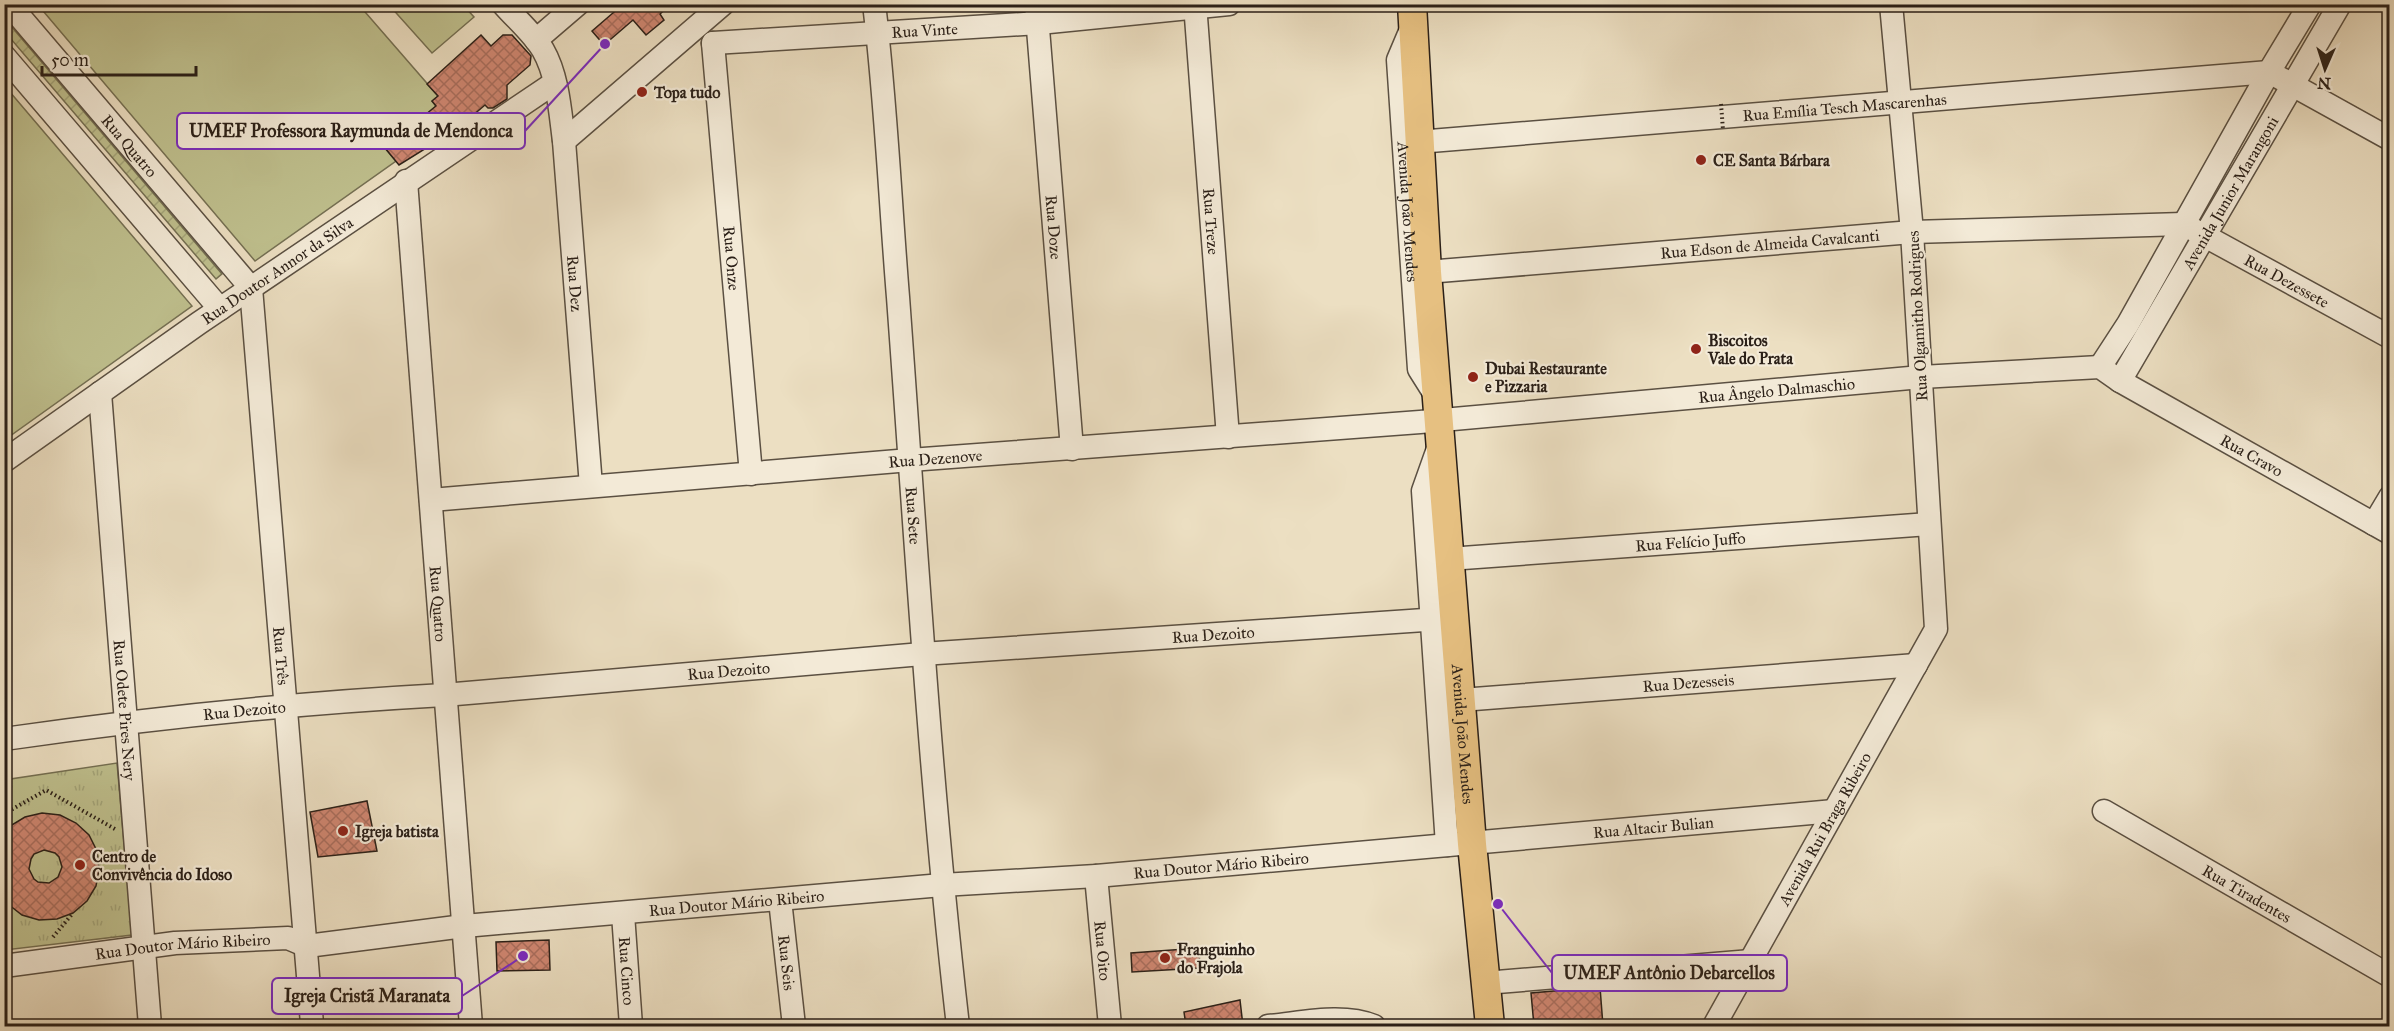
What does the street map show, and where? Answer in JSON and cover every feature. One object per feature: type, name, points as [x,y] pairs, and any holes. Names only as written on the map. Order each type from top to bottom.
[{"type":"main road","name":"Avenida João Mendes","points":[[1413,14],[1418,142],[1449,559],[1443,619],[1461,700],[1460,845],[1485,983],[1490,1026]]},
{"type":"street","name":"Rua Quatro","points":[[9,4],[251,288]]},
{"type":"street","name":"Rua Dez","points":[[503,4],[536,40],[548,61],[554,83],[564,141],[591,486]]},
{"type":"street","points":[[536,40],[578,4]]},
{"type":"street","points":[[564,141],[723,4]]},
{"type":"street","name":"Rua Sete","points":[[874,4],[910,460],[922,654],[942,885],[958,1026]]},
{"type":"street","name":"Rua Vinte","points":[[713,43],[878,32],[1037,14],[1229,4]]},
{"type":"street","name":"Rua Olgamitho Rodrigues","points":[[1891,4],[1912,232],[1936,629]]},
{"type":"street","name":"Avenida Junior Marangoni","points":[[2111,375],[2128,324],[2269,72],[2310,4]]},
{"type":"street","name":"Avenida Junior Marangoni","points":[[2111,375],[2205,236],[2340,4]]},
{"type":"street","name":"Rua Treze","points":[[1195,6],[1228,437]]},
{"type":"street","name":"Rua Doze","points":[[1037,14],[1072,449]]},
{"type":"street","name":"Avenida João Mendes","points":[[1413,14],[1398,60],[1419,369],[1439,420],[1423,491],[1443,619],[1460,845]]},
{"type":"street","points":[[697,26],[713,43]]},
{"type":"street","name":"Rua Onze","points":[[713,43],[751,474]]},
{"type":"street","points":[[4,56],[220,309]]},
{"type":"street","points":[[2269,72],[2390,139]]},
{"type":"street","name":"Rua Emília Tesch Mascarenhas","points":[[1418,142],[2269,72]]},
{"type":"street","name":"Rua Doutor Annor da Silva","points":[[5,459],[220,309],[554,83]]},
{"type":"street","name":"Rua Quatro","points":[[406,182],[471,1026]]},
{"type":"street","name":"Rua Edson de Almeida Cavalcanti","points":[[1427,272],[1912,232],[2183,224]]},
{"type":"street","name":"Rua Dezessete","points":[[2183,224],[2390,337]]},
{"type":"street","name":"Rua Três","points":[[251,288],[312,1024]]},
{"type":"street","name":"Rua Ângelo Dalmaschio","points":[[1439,420],[1921,377],[2111,375]]},
{"type":"street","name":"Rua Cravo","points":[[2111,375],[2382,529]]},
{"type":"street","name":"Rua Odete Pires Nery","points":[[100,393],[150,1026]]},
{"type":"street","name":"Rua Dezenove","points":[[431,500],[910,460],[1439,420]]},
{"type":"street","points":[[2382,529],[2390,497]]},
{"type":"street","name":"Rua Felício Juffo","points":[[1449,559],[1929,524]]},
{"type":"street","name":"Rua Dezoito","points":[[4,739],[125,722],[286,707],[922,654],[1443,619]]},
{"type":"street","name":"Avenida Rui Braga Ribeiro","points":[[1714,1026],[1936,629]]},
{"type":"street","name":"Rua Dezesseis","points":[[1461,700],[1916,665]]},
{"type":"street","name":"Rua Tiradentes","points":[[2104,811],[2390,976]]},
{"type":"street","name":"Rua Altacir Bulian","points":[[1460,845],[1834,812]]},
{"type":"street","name":"Rua Doutor Mário Ribeiro","points":[[4,966],[142,947],[288,938],[307,946],[464,926],[942,885],[1096,876],[1460,845]]},
{"type":"street","name":"Rua Oito","points":[[1096,876],[1110,1026]]},
{"type":"street","name":"Rua Seis","points":[[780,900],[794,1026]]},
{"type":"street","name":"Rua Cinco","points":[[623,914],[631,1026]]},
{"type":"street","points":[[1485,983],[1751,961]]},
{"type":"street","points":[[1268,1026],[1344,1019],[1374,1026]]},
{"type":"path","points":[[1721,104],[1723,130]]},
{"type":"path","points":[[4,814],[46,790],[123,834],[135,833]]},
{"type":"path","points":[[43,938],[53,937],[73,913]]},
{"type":"green space","points":[[38,5],[359,5],[438,96],[432,101],[436,106],[385,148],[396,161],[255,261]]},
{"type":"green space","points":[[389,5],[463,5],[474,17],[432,53]]},
{"type":"green space","points":[[5,19],[222,274],[216,279],[5,32]]},
{"type":"green space","points":[[4,85],[192,306],[10,436],[4,430]]},
{"type":"green space","points":[[117,763],[132,935],[5,950],[4,780]]},
{"type":"building","points":[[619,4],[671,4],[660,14],[664,20],[646,35],[633,20],[604,45],[592,31],[621,6]]},
{"type":"building","points":[[481,35],[491,46],[503,35],[512,35],[531,56],[530,65],[507,85],[507,99],[493,108],[485,105],[457,129],[399,165],[385,148],[436,106],[432,101],[438,96],[427,84]]},
{"type":"building","name":"Igreja batista","points":[[367,801],[377,851],[318,857],[310,812]]},
{"type":"building","name":"Centro de Convivência do Idoso","points":[[42,813],[60,815],[76,823],[89,835],[97,851],[99,869],[96,886],[87,901],[73,913],[57,919],[39,920],[22,915],[4,901],[4,833],[10,826],[25,817]],"holes":[[[44,850],[55,853],[62,867],[58,877],[49,883],[38,882],[29,869],[31,859],[34,854]]]},
{"type":"building","points":[[549,940],[550,970],[497,971],[496,942]]},
{"type":"building","name":"Franguinho do Frajola","points":[[1199,948],[1200,968],[1132,972],[1131,953]]},
{"type":"building","points":[[1600,987],[1603,1026],[1534,1026],[1531,993]]},
{"type":"building","points":[[1240,1000],[1243,1026],[1186,1026],[1184,1012]]},
{"type":"place","name":"UMEF Professora Raymunda de Mendonca","points":[[605,44]]},
{"type":"place","name":"Topa tudo","points":[[642,92]]},
{"type":"place","name":"CE Santa Bárbara","points":[[1701,160]]},
{"type":"place","name":"Biscoitos Vale do Prata","points":[[1696,349]]},
{"type":"place","name":"Dubai Restaurante e Pizzaria","points":[[1473,377]]},
{"type":"place","name":"Igreja batista","points":[[343,831]]},
{"type":"place","name":"Centro de Convivência do Idoso","points":[[80,865]]},
{"type":"place","name":"UMEF Antônio Debarcellos","points":[[1498,904]]},
{"type":"place","name":"Igreja Cristã Maranata","points":[[523,956]]},
{"type":"place","name":"Franguinho do Frajola","points":[[1165,958]]}]
